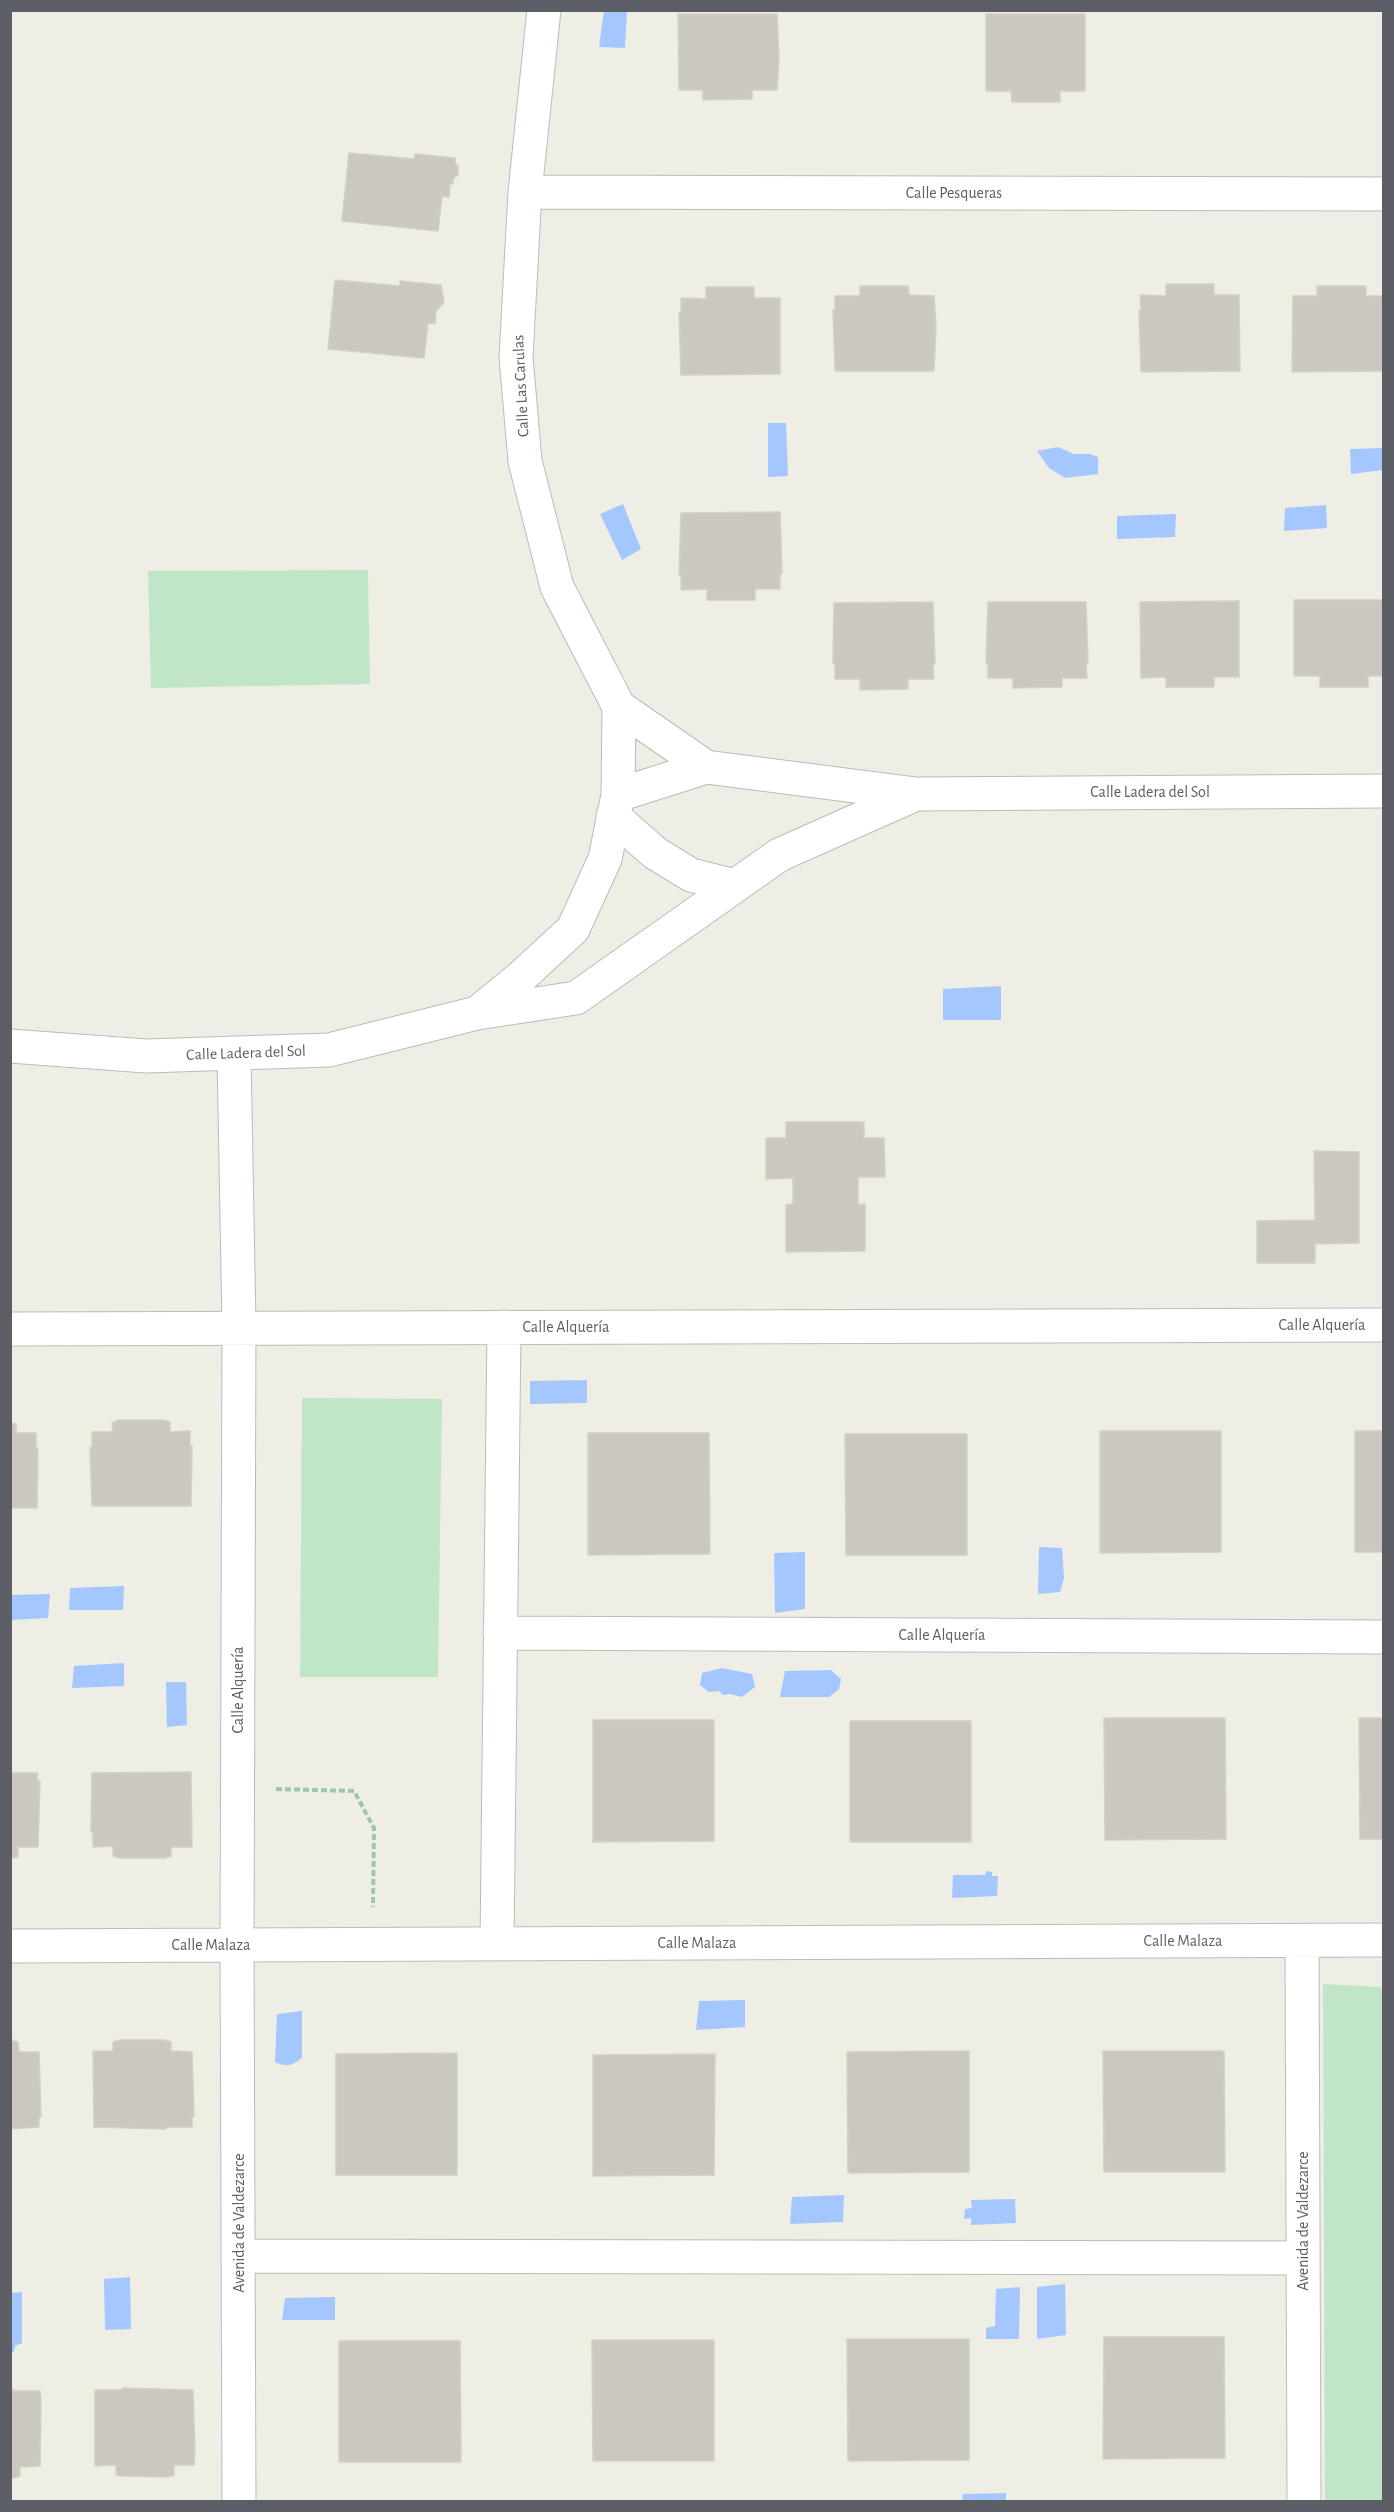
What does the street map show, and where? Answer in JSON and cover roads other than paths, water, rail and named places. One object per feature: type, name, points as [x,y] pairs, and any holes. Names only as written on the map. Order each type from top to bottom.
[{"type":"street","name":"Calle Las Carulas","points":[[544,10],[525,192],[516,357],[525,461],[556,587],[619,708]]},
{"type":"street","name":"Calle Pesqueras","points":[[525,192],[1383,194]]},
{"type":"street","name":"Calle Ladera del Sol","points":[[619,708],[706,767],[916,794],[1383,791]]},
{"type":"street","name":"Calle Ladera del Sol","points":[[477,1013],[520,978],[573,929],[605,859],[616,806],[619,708]]},
{"type":"street","name":"Calle Ladera del Sol","points":[[616,806],[706,767]]},
{"type":"street","name":"Calle Ladera del Sol","points":[[10,1046],[146,1056],[329,1050],[477,1013],[576,998],[779,855],[916,794]]},
{"type":"street","points":[[616,806],[655,853],[691,875],[735,886]]},
{"type":"street","name":"Calle Alquería","points":[[234,1053],[238,1327],[237,1945]]},
{"type":"street","name":"Calle Alquería","points":[[10,1329],[1383,1325]]},
{"type":"street","name":"Calle Alquería","points":[[497,1944],[504,1327]]},
{"type":"street","name":"Calle Alquería","points":[[500,1633],[1383,1637]]},
{"type":"street","name":"Calle Malaza","points":[[10,1946],[1383,1940]]},
{"type":"street","name":"Avenida de Valdezarce","points":[[1302,1941],[1304,2502]]},
{"type":"street","name":"Avenida de Valdezarce","points":[[237,1945],[239,2502]]},
{"type":"street","points":[[239,2256],[1303,2258]]},
{"type":"water","points":[[604,10],[627,11],[625,48],[599,47]]},
{"type":"water","points":[[768,423],[786,423],[788,476],[768,477]]},
{"type":"water","points":[[1058,447],[1074,454],[1090,454],[1098,457],[1098,474],[1065,478],[1049,468],[1037,451]]},
{"type":"water","points":[[1383,448],[1383,470],[1351,474],[1350,449]]},
{"type":"water","points":[[623,504],[641,549],[622,560],[600,514]]},
{"type":"water","points":[[1326,505],[1327,528],[1284,531],[1285,508]]},
{"type":"water","points":[[1176,514],[1175,537],[1117,539],[1117,516]]},
{"type":"water","points":[[1001,986],[1001,1020],[943,1020],[943,989]]},
{"type":"water","points":[[587,1380],[587,1403],[530,1404],[530,1381]]},
{"type":"water","points":[[1039,1547],[1062,1548],[1064,1578],[1060,1592],[1038,1594]]},
{"type":"water","points":[[805,1552],[805,1609],[775,1613],[774,1553]]},
{"type":"water","points":[[124,1586],[123,1610],[69,1610],[70,1588]]},
{"type":"water","points":[[50,1594],[48,1618],[11,1620],[11,1595]]},
{"type":"water","points":[[124,1663],[124,1686],[72,1688],[74,1666]]},
{"type":"water","points":[[722,1668],[752,1674],[755,1687],[742,1697],[723,1695],[719,1691],[709,1692],[700,1685],[702,1673]]},
{"type":"water","points":[[831,1670],[841,1679],[839,1689],[829,1697],[780,1697],[785,1671]]},
{"type":"water","points":[[166,1682],[186,1682],[187,1725],[167,1727]]},
{"type":"water","points":[[986,1871],[992,1872],[992,1876],[998,1876],[997,1896],[952,1898],[953,1875],[985,1875]]},
{"type":"water","points":[[745,2000],[745,2027],[696,2030],[699,2001]]},
{"type":"water","points":[[302,2011],[302,2058],[290,2065],[275,2062],[277,2014]]},
{"type":"water","points":[[844,2195],[843,2222],[790,2224],[792,2197]]},
{"type":"water","points":[[1015,2199],[1016,2223],[971,2225],[971,2218],[964,2219],[965,2209],[972,2208],[971,2200]]},
{"type":"water","points":[[130,2277],[131,2329],[105,2330],[104,2279]]},
{"type":"water","points":[[1065,2284],[1066,2335],[1037,2339],[1037,2287]]},
{"type":"water","points":[[1020,2287],[1019,2339],[986,2339],[986,2328],[995,2326],[996,2289]]},
{"type":"water","points":[[22,2292],[22,2343],[15,2346],[14,2352],[11,2352],[11,2293]]},
{"type":"water","points":[[335,2297],[335,2320],[282,2320],[285,2298]]},
{"type":"water","points":[[1006,2493],[1006,2501],[953,2501],[962,2500],[963,2494]]}]
